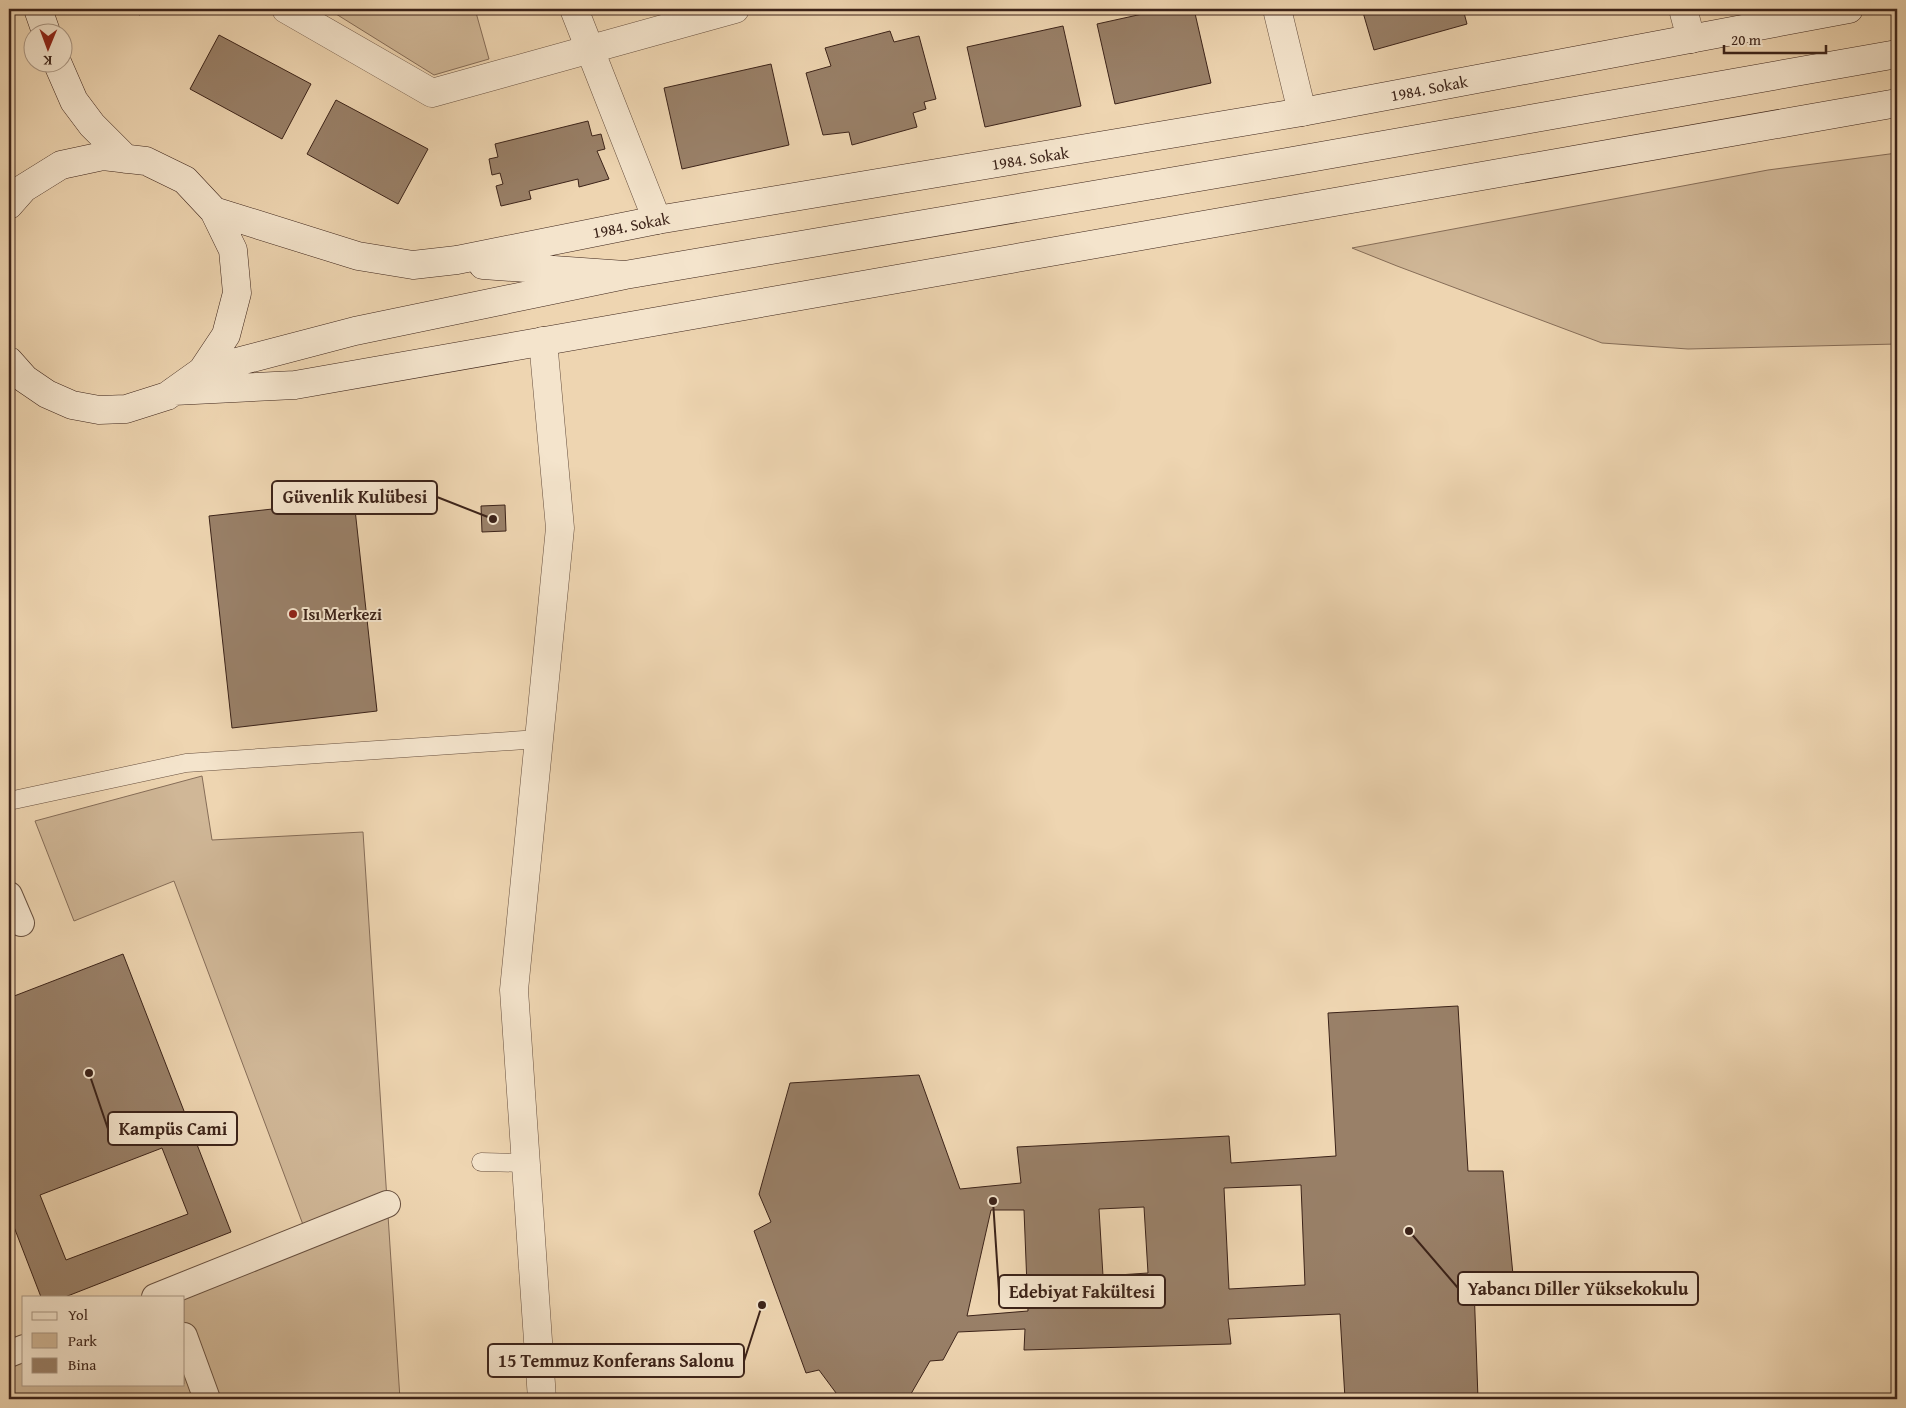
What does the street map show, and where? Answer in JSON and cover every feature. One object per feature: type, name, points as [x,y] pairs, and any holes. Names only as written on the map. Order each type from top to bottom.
[{"type":"main road","points":[[38,9],[43,22]]},
{"type":"main road","points":[[286,9],[432,93],[735,9]]},
{"type":"main road","points":[[574,9],[657,220]]},
{"type":"main road","points":[[1276,9],[1302,112]]},
{"type":"main road","points":[[1683,9],[1691,39]]},
{"type":"main road","name":"1984. Sokak","points":[[214,211],[358,256],[413,265],[443,262],[657,220],[1302,112],[1849,9]]},
{"type":"main road","points":[[202,371],[355,331],[625,275],[1277,164],[1897,54]]},
{"type":"main road","points":[[61,72],[74,101],[92,125],[126,159]]},
{"type":"main road","points":[[174,391],[295,385],[1890,106]]},
{"type":"main road","points":[[9,205],[24,188],[61,165],[103,156],[146,161],[185,180],[214,211],[233,250],[236,293],[226,335],[202,371],[167,396],[126,409],[98,410],[72,405],[56,398],[14,371]]},
{"type":"main road","points":[[443,262],[625,275]]},
{"type":"main road","points":[[542,1399],[514,990],[560,528],[544,341]]},
{"type":"street","points":[[9,895],[21,923]]},
{"type":"street","points":[[164,1295],[387,1204]]},
{"type":"street","points":[[185,1339],[207,1399]]},
{"type":"street","points":[[9,1354],[22,1349]]},
{"type":"lane","points":[[9,801],[186,763],[539,739]]},
{"type":"lane","points":[[481,1162],[526,1163]]},
{"type":"green space","points":[[328,9],[475,9],[489,59],[434,75]]},
{"type":"green space","points":[[1897,153],[1897,344],[1688,349],[1602,343],[1352,248],[1768,170]]},
{"type":"green space","points":[[202,776],[212,840],[363,832],[400,1399],[9,1399],[9,1322],[22,1353],[22,1386],[185,1386],[185,1297],[308,1238],[174,881],[74,921],[35,821]]},
{"type":"building","points":[[137,9],[153,9],[139,15]]},
{"type":"building","points":[[1165,9],[1194,9],[1211,83],[1115,104],[1097,24]]},
{"type":"building","points":[[1362,9],[1463,9],[1467,24],[1374,50]]},
{"type":"building","points":[[1063,26],[1081,106],[985,127],[967,47]]},
{"type":"building","points":[[890,31],[894,42],[919,36],[936,99],[924,102],[926,109],[913,113],[917,127],[852,145],[849,132],[823,135],[806,73],[831,66],[825,48]]},
{"type":"building","points":[[219,35],[311,84],[282,139],[190,89]]},
{"type":"building","points":[[771,64],[789,145],[682,169],[664,88]]},
{"type":"building","points":[[336,100],[428,149],[398,204],[307,154]]},
{"type":"building","points":[[588,121],[592,136],[601,134],[605,149],[597,151],[609,179],[579,187],[578,179],[529,191],[531,199],[501,206],[496,186],[503,184],[500,173],[492,175],[489,159],[498,157],[495,144]]},
{"type":"building","name":"Isı Merkezi","points":[[354,500],[377,711],[232,728],[209,516]]},
{"type":"building","points":[[505,505],[506,531],[482,532],[481,506]]},
{"type":"building","points":[[123,954],[231,1232],[68,1296],[41,1296],[9,1214],[9,998]],"holes":[[[162,1148],[188,1214],[66,1260],[40,1195]]]},
{"type":"building","points":[[1458,1006],[1468,1171],[1503,1171],[1514,1285],[1474,1286],[1478,1399],[1345,1399],[1340,1314],[1228,1319],[1231,1344],[1024,1350],[1025,1329],[958,1332],[943,1360],[930,1361],[908,1399],[845,1399],[839,1397],[819,1370],[806,1373],[754,1231],[771,1222],[759,1194],[790,1083],[919,1075],[960,1189],[1021,1183],[1017,1147],[1229,1136],[1231,1163],[1336,1156],[1328,1013]],"holes":[[[1301,1185],[1305,1285],[1229,1289],[1224,1188]],[[1144,1207],[1148,1273],[1103,1276],[1099,1209]],[[991,1210],[1024,1210],[1028,1311],[967,1316]]]},
{"type":"place","name":"Güvenlik Kulübesi","points":[[493,519]]},
{"type":"place","name":"Isı Merkezi","points":[[293,614]]},
{"type":"place","name":"Kampüs Cami","points":[[89,1073]]},
{"type":"place","name":"Edebiyat Fakültesi","points":[[993,1201]]},
{"type":"place","name":"Yabancı Diller Yüksekokulu","points":[[1409,1231]]},
{"type":"place","name":"15 Temmuz Konferans Salonu","points":[[762,1305]]}]
